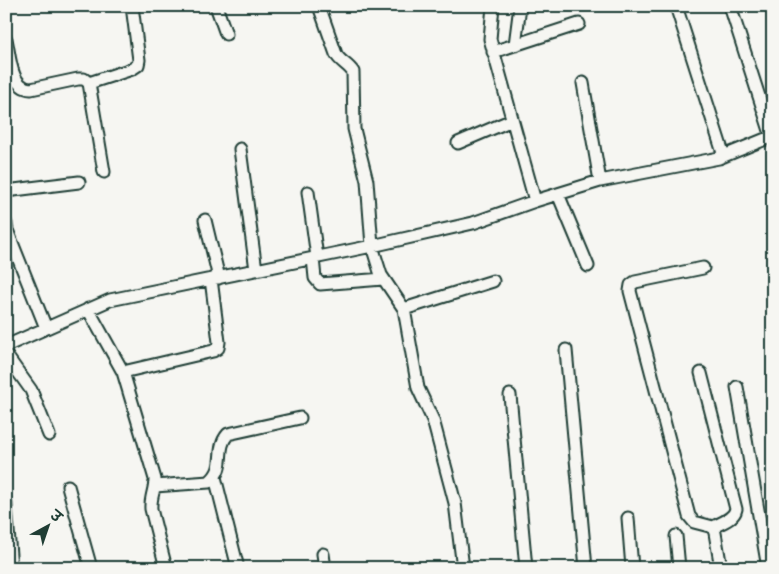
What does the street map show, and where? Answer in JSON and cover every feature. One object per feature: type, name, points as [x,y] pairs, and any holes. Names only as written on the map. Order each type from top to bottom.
[{"type":"street","points":[[6,39],[14,77],[24,89],[78,79],[84,79],[89,82],[132,69],[138,65],[139,60],[132,6]]},
{"type":"street","points":[[216,6],[226,34]]},
{"type":"street","points":[[318,6],[336,54],[339,59],[350,66],[353,72],[354,129],[367,181],[372,246],[384,279],[404,309],[418,388],[433,420],[455,504],[463,568]]},
{"type":"street","points":[[493,6],[490,31],[493,52],[535,201]]},
{"type":"street","points":[[514,45],[520,6]]},
{"type":"street","points":[[676,6],[724,156]]},
{"type":"street","points":[[6,346],[110,300],[372,246],[472,223],[600,181],[724,156],[772,136],[730,6]]},
{"type":"street","points":[[493,52],[579,24]]},
{"type":"street","points":[[89,82],[104,172]]},
{"type":"street","points":[[584,84],[600,181]]},
{"type":"street","points":[[458,143],[512,120]]},
{"type":"street","points":[[240,149],[256,270]]},
{"type":"street","points":[[6,191],[79,182]]},
{"type":"street","points":[[308,192],[315,258],[315,278],[320,284],[384,279]]},
{"type":"street","points":[[558,194],[588,266]]},
{"type":"street","points":[[123,372],[213,351],[218,348],[215,278],[205,220]]},
{"type":"street","points":[[6,223],[7,230],[46,328]]},
{"type":"street","points":[[701,373],[736,509],[735,514],[730,518],[713,527],[694,522],[689,516],[630,291],[630,285],[634,282],[703,268]]},
{"type":"street","points":[[404,309],[493,281]]},
{"type":"street","points":[[88,309],[123,372],[155,479],[155,486],[150,501],[166,568]]},
{"type":"street","points":[[566,350],[586,568]]},
{"type":"street","points":[[6,355],[31,390],[49,435]]},
{"type":"street","points":[[737,387],[768,568]]},
{"type":"street","points":[[510,396],[526,568]]},
{"type":"street","points":[[155,486],[210,482],[219,471],[221,444],[228,434],[300,418]]},
{"type":"street","points":[[215,477],[238,568]]},
{"type":"street","points":[[68,486],[91,568]]},
{"type":"street","points":[[6,504],[11,568]]},
{"type":"street","points":[[628,518],[632,568]]},
{"type":"street","points":[[713,527],[716,533],[721,568]]},
{"type":"street","points":[[676,536],[679,568]]},
{"type":"street","points":[[323,554],[325,568]]}]
